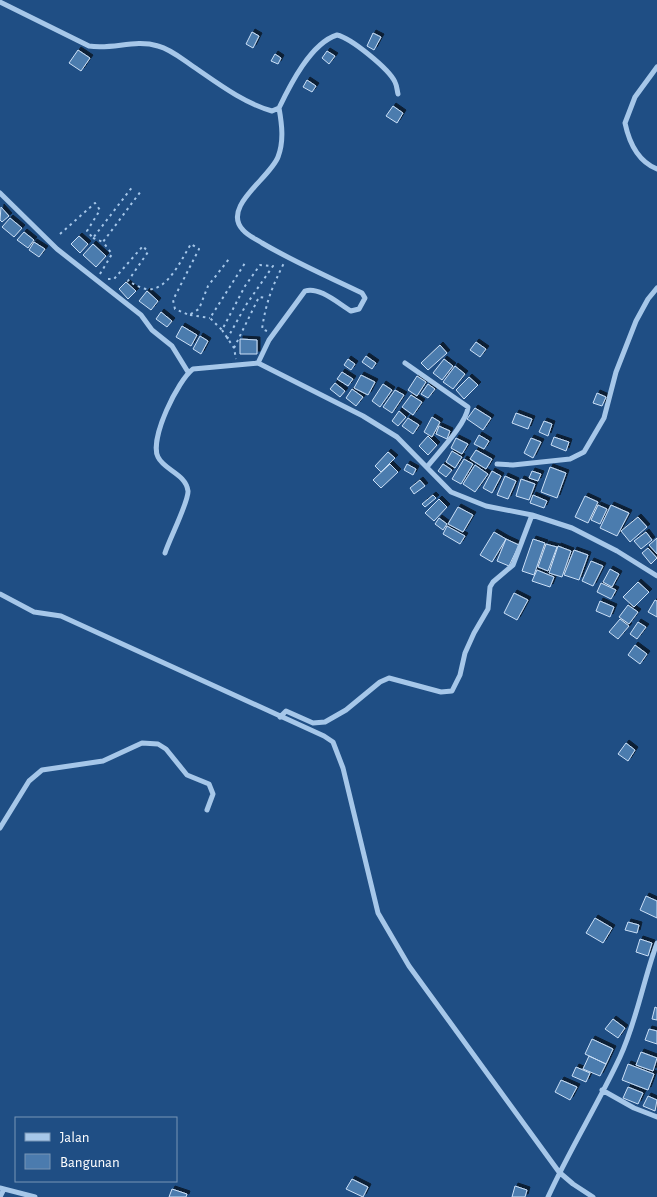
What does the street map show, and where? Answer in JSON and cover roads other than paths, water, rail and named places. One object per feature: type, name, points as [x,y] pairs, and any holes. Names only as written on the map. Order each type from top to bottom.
[{"type":"street","points":[[0,2],[89,46],[106,47],[132,42],[158,45],[248,101],[272,111],[280,108]]},
{"type":"street","points":[[258,363],[269,340],[305,291],[314,290],[351,311],[356,311],[363,305],[364,294],[287,257],[243,231],[238,222],[237,214],[246,196],[278,158],[283,136],[280,108],[294,80],[324,40],[337,35],[346,39],[388,73],[395,82],[398,94]]},
{"type":"street","points":[[657,67],[635,97],[625,123],[636,153],[649,166],[657,169]]},
{"type":"street","points":[[0,193],[57,249],[141,315],[152,330],[172,346],[188,372]]},
{"type":"street","points":[[497,464],[513,465],[558,461],[579,457],[584,452],[604,418],[616,372],[636,321],[648,299],[657,288]]},
{"type":"street","points":[[166,553],[186,502],[188,491],[180,477],[158,457],[159,433],[169,406],[188,372],[197,368],[258,363],[363,416],[397,437],[439,480],[457,495],[486,506],[532,515],[558,523],[593,537],[657,576]]},
{"type":"street","points":[[405,363],[468,407],[468,413],[427,467]]},
{"type":"street","points":[[280,717],[282,712],[286,712],[313,723],[325,722],[346,710],[380,682],[389,678],[441,692],[452,691],[460,675],[465,653],[488,609],[490,587],[493,582],[513,566],[532,515]]},
{"type":"street","points":[[0,594],[34,612],[61,616],[324,736],[333,742],[343,768],[376,906],[388,933],[559,1172],[593,1197]]},
{"type":"street","points":[[0,828],[29,781],[42,770],[103,761],[142,743],[158,744],[166,749],[187,775],[209,784],[213,794],[207,810]]},
{"type":"street","points":[[548,1197],[559,1172],[620,1057],[641,1001],[649,963],[657,944]]},
{"type":"street","points":[[602,1090],[634,1108],[657,1117]]},
{"type":"street","points":[[0,1197],[2,1189],[35,1197]]}]
